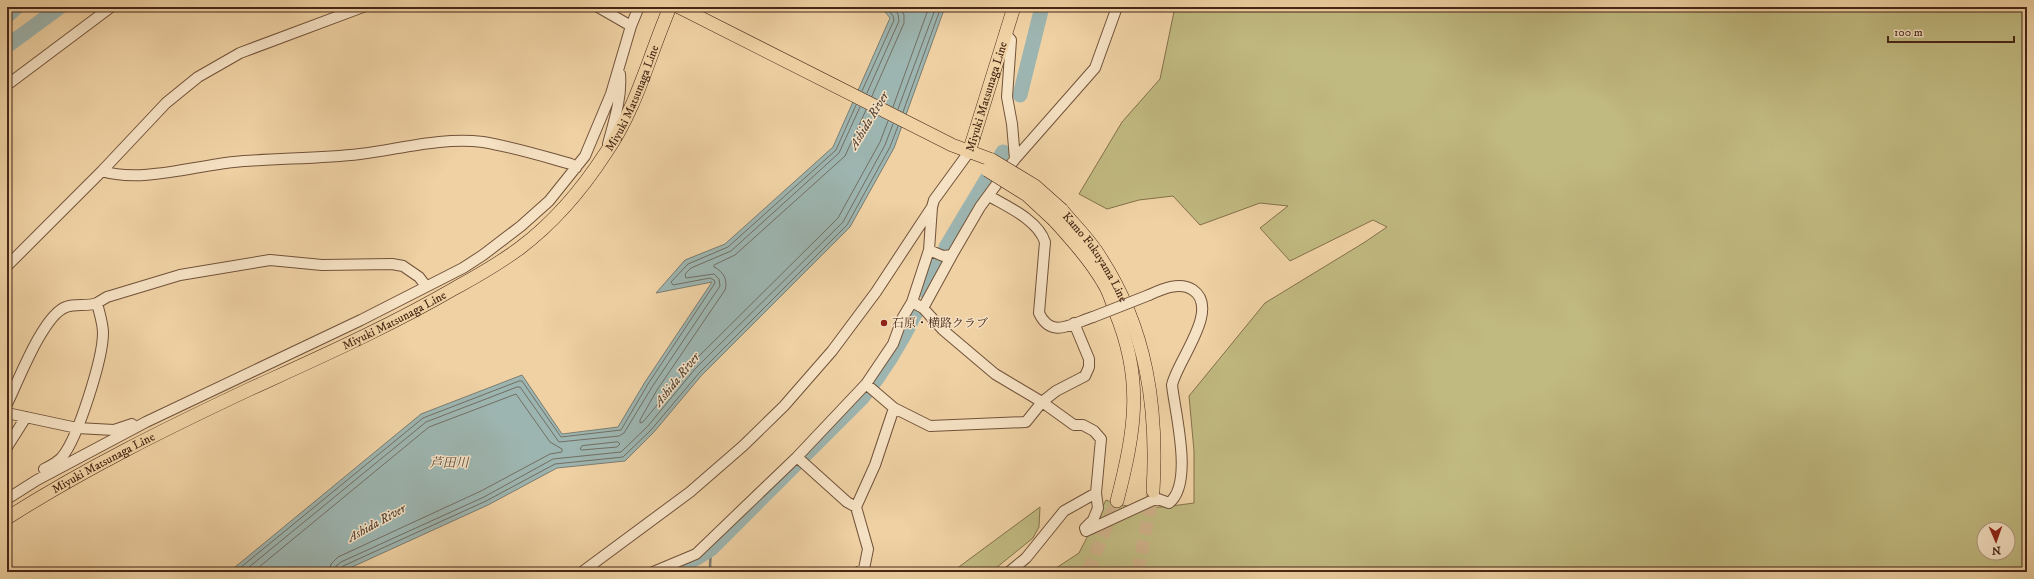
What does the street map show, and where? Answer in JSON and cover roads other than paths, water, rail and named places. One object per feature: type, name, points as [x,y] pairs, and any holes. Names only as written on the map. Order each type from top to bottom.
[{"type":"main road","name":"Miyuki Matsunaga Line","points":[[7,518],[72,480],[202,412],[390,324],[492,267],[522,247],[551,220],[579,189],[604,156],[629,113],[670,7]]},
{"type":"main road","name":"Miyuki Matsunaga Line","points":[[679,7],[952,145],[969,152],[1014,7]]},
{"type":"main road","name":"Kamo Fukuyama Line","points":[[969,152],[990,165],[1027,195],[1058,215],[1099,255],[1118,285],[1132,321],[1143,357],[1153,414],[1155,450],[1153,491]]},
{"type":"main road","name":"Kamo Fukuyama Line","points":[[1058,215],[1104,283],[1120,324],[1130,359],[1135,397],[1133,429],[1129,453],[1117,501]]},
{"type":"street","points":[[7,85],[111,7]]},
{"type":"street","points":[[7,266],[102,171],[166,103],[204,73],[252,48],[363,7]]},
{"type":"street","points":[[598,7],[631,26]]},
{"type":"street","points":[[923,308],[952,255],[989,196],[1015,159],[1094,68],[1116,7]]},
{"type":"street","points":[[7,499],[37,480],[146,422],[361,320],[429,285],[483,255],[521,226],[548,201],[585,156],[611,94],[631,26],[638,9]]},
{"type":"street","points":[[1005,32],[1011,40],[1007,97],[1012,124],[1015,159]]},
{"type":"street","points":[[604,156],[617,112],[621,85],[619,66]]},
{"type":"street","points":[[102,171],[109,173],[147,175],[234,162],[361,154],[448,141],[482,142],[517,149],[571,164],[576,168]]},
{"type":"street","points":[[582,572],[690,492],[743,446],[784,406],[832,351],[867,304],[932,207],[938,194],[969,152]]},
{"type":"street","points":[[912,302],[923,308],[943,330],[995,374],[1042,402],[1074,425],[1083,426],[1094,430],[1101,439],[1096,493],[1098,508],[1093,520],[1085,528],[1086,531],[1151,501],[1158,499],[1169,503],[1176,498],[1180,487],[1183,465],[1172,384],[1174,376],[1199,327],[1203,307],[1201,298],[1188,287],[1177,286],[1056,329],[1049,327],[1043,321],[1039,313],[1045,242],[1042,232],[1015,210],[989,196]]},
{"type":"street","points":[[657,571],[696,554],[869,387],[893,344],[903,317],[912,302],[930,250],[932,207]]},
{"type":"street","points":[[930,250],[944,256],[952,255]]},
{"type":"street","points":[[7,404],[40,336],[51,319],[66,307],[89,306],[107,297],[180,275],[270,260],[322,265],[392,264],[403,266],[429,285],[444,282],[478,267],[492,267]]},
{"type":"street","points":[[37,480],[42,471],[62,458],[78,428],[103,342],[103,330],[97,303]]},
{"type":"street","points":[[869,387],[894,408],[930,426],[1026,422],[1042,402],[1056,391],[1085,376],[1090,367],[1089,359],[1074,323]]},
{"type":"street","points":[[858,572],[864,568],[868,549],[856,507],[875,465],[894,408]]},
{"type":"street","points":[[7,413],[78,428],[114,430],[138,421],[146,422]]},
{"type":"street","points":[[7,447],[26,417]]},
{"type":"street","points":[[797,457],[846,502],[856,507]]},
{"type":"street","points":[[1009,572],[1026,558],[1064,511],[1096,493]]},
{"type":"water","name":"芦田川","points":[[881,7],[945,7],[894,148],[850,227],[701,376],[654,432],[625,461],[557,468],[488,505],[341,572],[229,572],[421,414],[522,375],[562,434],[618,427],[645,382],[712,282],[656,293],[685,260],[725,244],[833,147],[890,18]]},
{"type":"waterway","points":[[7,16],[17,7]]},
{"type":"waterway","points":[[7,46],[60,7]]},
{"type":"waterway","points":[[1020,95],[1042,7]]},
{"type":"waterway","points":[[946,247],[1003,152]]},
{"type":"waterway","points":[[926,292],[939,262]]},
{"type":"waterway","points":[[667,572],[697,558],[711,549],[862,398],[878,378],[892,356],[916,312]]},
{"type":"waterway","points":[[711,549],[710,566],[713,572]]},
{"type":"tunnel","points":[[1138,572],[1153,491]]},
{"type":"tunnel","points":[[1088,572],[1117,501]]},
{"type":"place","name":"石原・横路クラブ","points":[[884,323]]},
{"type":"water label","name":"Ashida River","points":[[868,120]]},
{"type":"water label","name":"Ashida River","points":[[676,379]]},
{"type":"water label","name":"Ashida River","points":[[376,522]]}]
